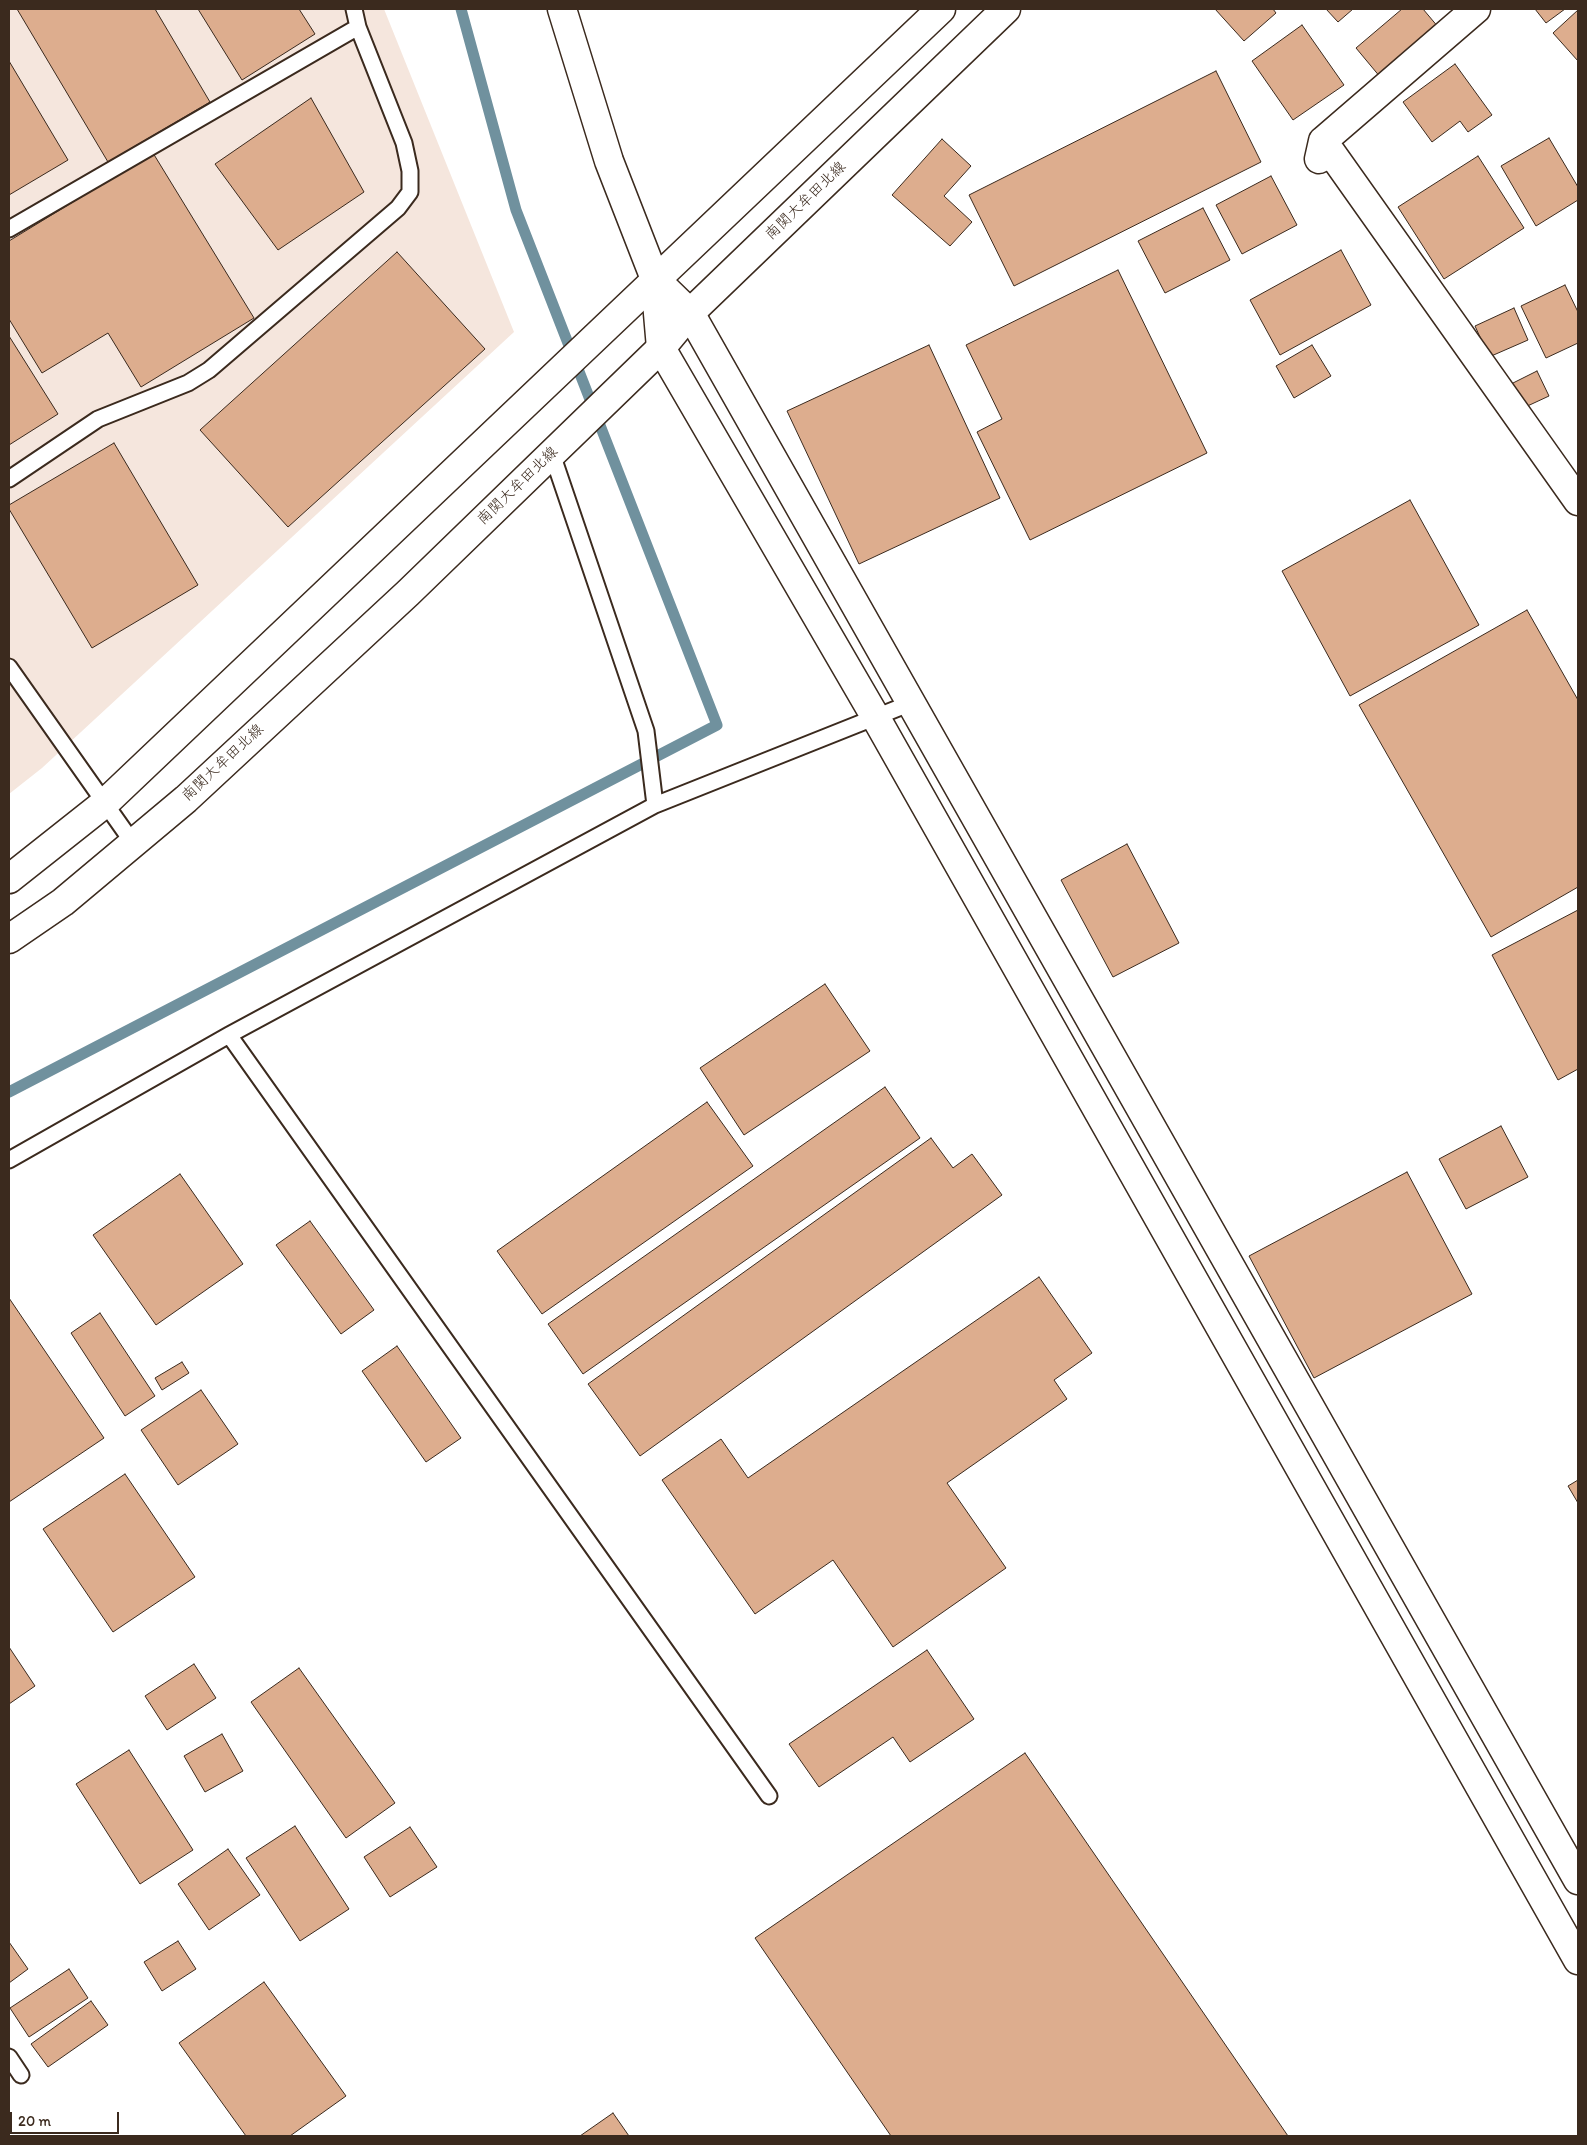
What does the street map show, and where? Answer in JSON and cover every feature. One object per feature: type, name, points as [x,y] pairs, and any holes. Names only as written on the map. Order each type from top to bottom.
[{"type":"street","points":[[562,9],[609,161],[655,279],[661,348],[876,718],[1578,1960]]},
{"type":"street","points":[[9,879],[105,803],[941,9]]},
{"type":"street","name":"南関大牟田北線","points":[[9,939],[63,902],[186,799],[408,593],[661,348],[690,313],[1006,9]]},
{"type":"street","points":[[1476,9],[1321,152],[1578,501]]},
{"type":"street","points":[[655,279],[690,313],[1578,1880]]},
{"type":"lane","points":[[9,479],[98,419],[188,383],[210,370],[398,208],[410,192],[410,171],[404,143],[358,27],[354,9]]},
{"type":"lane","points":[[9,229],[358,27]]},
{"type":"lane","points":[[552,454],[646,731],[655,805]]},
{"type":"lane","points":[[9,667],[133,843]]},
{"type":"lane","points":[[9,1160],[229,1035],[655,805],[911,703]]},
{"type":"lane","points":[[229,1035],[769,1796]]},
{"type":"lane","points":[[9,2057],[21,2075]]},
{"type":"shaded area","points":[[9,9],[384,9],[514,332],[42,768],[9,794]]},
{"type":"building","points":[[17,9],[155,9],[210,102],[108,162]]},
{"type":"building","points":[[198,9],[299,9],[315,34],[242,80]]},
{"type":"building","points":[[1215,9],[1273,9],[1276,13],[1244,41]]},
{"type":"building","points":[[1326,9],[1353,9],[1338,22]]},
{"type":"building","points":[[1402,9],[1423,9],[1439,28],[1381,78],[1356,48]]},
{"type":"building","points":[[1535,9],[1565,9],[1546,23]]},
{"type":"building","points":[[1578,10],[1578,61],[1553,33]]},
{"type":"building","points":[[1302,25],[1344,85],[1293,120],[1252,61]]},
{"type":"building","points":[[9,61],[68,160],[9,195]]},
{"type":"building","points":[[1455,64],[1492,115],[1468,132],[1460,121],[1432,142],[1403,102]]},
{"type":"building","points":[[1216,71],[1261,162],[1014,286],[969,195]]},
{"type":"building","points":[[311,98],[364,192],[278,250],[215,164]]},
{"type":"building","points":[[1549,138],[1578,187],[1578,200],[1536,226],[1501,166]]},
{"type":"building","points":[[942,139],[971,166],[944,196],[972,222],[950,246],[892,195]]},
{"type":"building","points":[[153,153],[254,318],[141,387],[108,333],[42,373],[9,319],[9,241]]},
{"type":"building","points":[[1478,156],[1524,228],[1444,279],[1398,207]]},
{"type":"building","points":[[1271,176],[1297,225],[1242,254],[1216,205]]},
{"type":"building","points":[[1203,208],[1230,260],[1165,293],[1138,241]]},
{"type":"building","points":[[1341,250],[1371,305],[1280,355],[1250,300]]},
{"type":"building","points":[[397,252],[485,349],[288,527],[200,430]]},
{"type":"building","points":[[1118,270],[1207,453],[1030,540],[977,432],[1002,419],[966,345]]},
{"type":"building","points":[[1565,285],[1578,312],[1578,343],[1546,358],[1521,306]]},
{"type":"building","points":[[1514,308],[1528,340],[1489,357],[1475,326]]},
{"type":"building","points":[[9,336],[58,414],[9,445]]},
{"type":"building","points":[[929,345],[1000,498],[859,564],[787,411]]},
{"type":"building","points":[[1312,345],[1331,376],[1294,398],[1276,366]]},
{"type":"building","points":[[1537,371],[1549,396],[1521,409],[1509,385]]},
{"type":"building","points":[[114,443],[198,585],[92,648],[9,509],[9,505]]},
{"type":"building","points":[[1410,500],[1479,625],[1350,696],[1282,571]]},
{"type":"building","points":[[1527,610],[1578,700],[1578,887],[1491,937],[1359,705]]},
{"type":"building","points":[[1127,844],[1179,943],[1113,977],[1061,880]]},
{"type":"building","points":[[1578,910],[1578,1069],[1558,1080],[1492,955]]},
{"type":"building","points":[[825,984],[870,1051],[744,1135],[700,1068]]},
{"type":"building","points":[[885,1087],[920,1138],[583,1374],[548,1324]]},
{"type":"building","points":[[707,1102],[753,1166],[542,1314],[497,1251]]},
{"type":"building","points":[[1501,1126],[1528,1177],[1466,1209],[1439,1159]]},
{"type":"building","points":[[931,1138],[953,1168],[972,1154],[1002,1195],[640,1456],[588,1384]]},
{"type":"building","points":[[1407,1172],[1472,1294],[1314,1378],[1249,1256]]},
{"type":"building","points":[[180,1174],[243,1264],[156,1325],[93,1235]]},
{"type":"building","points":[[310,1221],[374,1310],[341,1334],[276,1245]]},
{"type":"building","points":[[1039,1277],[1092,1353],[1054,1380],[1067,1399],[947,1483],[1006,1568],[893,1647],[833,1560],[755,1614],[662,1480],[721,1439],[748,1478]]},
{"type":"building","points":[[9,1298],[104,1438],[9,1502]]},
{"type":"building","points":[[100,1313],[155,1396],[125,1416],[71,1333]]},
{"type":"building","points":[[397,1346],[461,1438],[426,1462],[362,1371]]},
{"type":"building","points":[[182,1362],[189,1373],[162,1390],[155,1378]]},
{"type":"building","points":[[201,1390],[238,1444],[178,1485],[141,1430]]},
{"type":"building","points":[[125,1474],[195,1577],[113,1632],[43,1529]]},
{"type":"building","points":[[1578,1480],[1578,1503],[1568,1486]]},
{"type":"building","points":[[9,1647],[35,1686],[9,1704]]},
{"type":"building","points":[[927,1650],[974,1719],[910,1762],[893,1737],[819,1787],[789,1744]]},
{"type":"building","points":[[194,1664],[216,1698],[167,1730],[145,1696]]},
{"type":"building","points":[[299,1668],[395,1803],[346,1838],[251,1702]]},
{"type":"building","points":[[222,1734],[243,1771],[205,1792],[184,1756]]},
{"type":"building","points":[[129,1750],[193,1850],[140,1884],[76,1784]]},
{"type":"building","points":[[1025,1753],[1288,2136],[891,2136],[755,1938]]},
{"type":"building","points":[[295,1826],[349,1909],[300,1941],[246,1858]]},
{"type":"building","points":[[410,1827],[437,1867],[390,1897],[364,1857]]},
{"type":"building","points":[[228,1849],[260,1895],[209,1930],[178,1884]]},
{"type":"building","points":[[178,1941],[196,1969],[162,1991],[144,1962]]},
{"type":"building","points":[[9,1942],[28,1969],[9,1983]]},
{"type":"building","points":[[69,1969],[88,1998],[29,2037],[10,2008]]},
{"type":"building","points":[[264,1982],[346,2096],[290,2136],[246,2136],[179,2043]]},
{"type":"building","points":[[91,2001],[108,2025],[48,2067],[31,2044]]},
{"type":"building","points":[[613,2113],[629,2136],[580,2136]]},
{"type":"waterway","points":[[9,1092],[717,725],[516,210],[461,9]]}]
